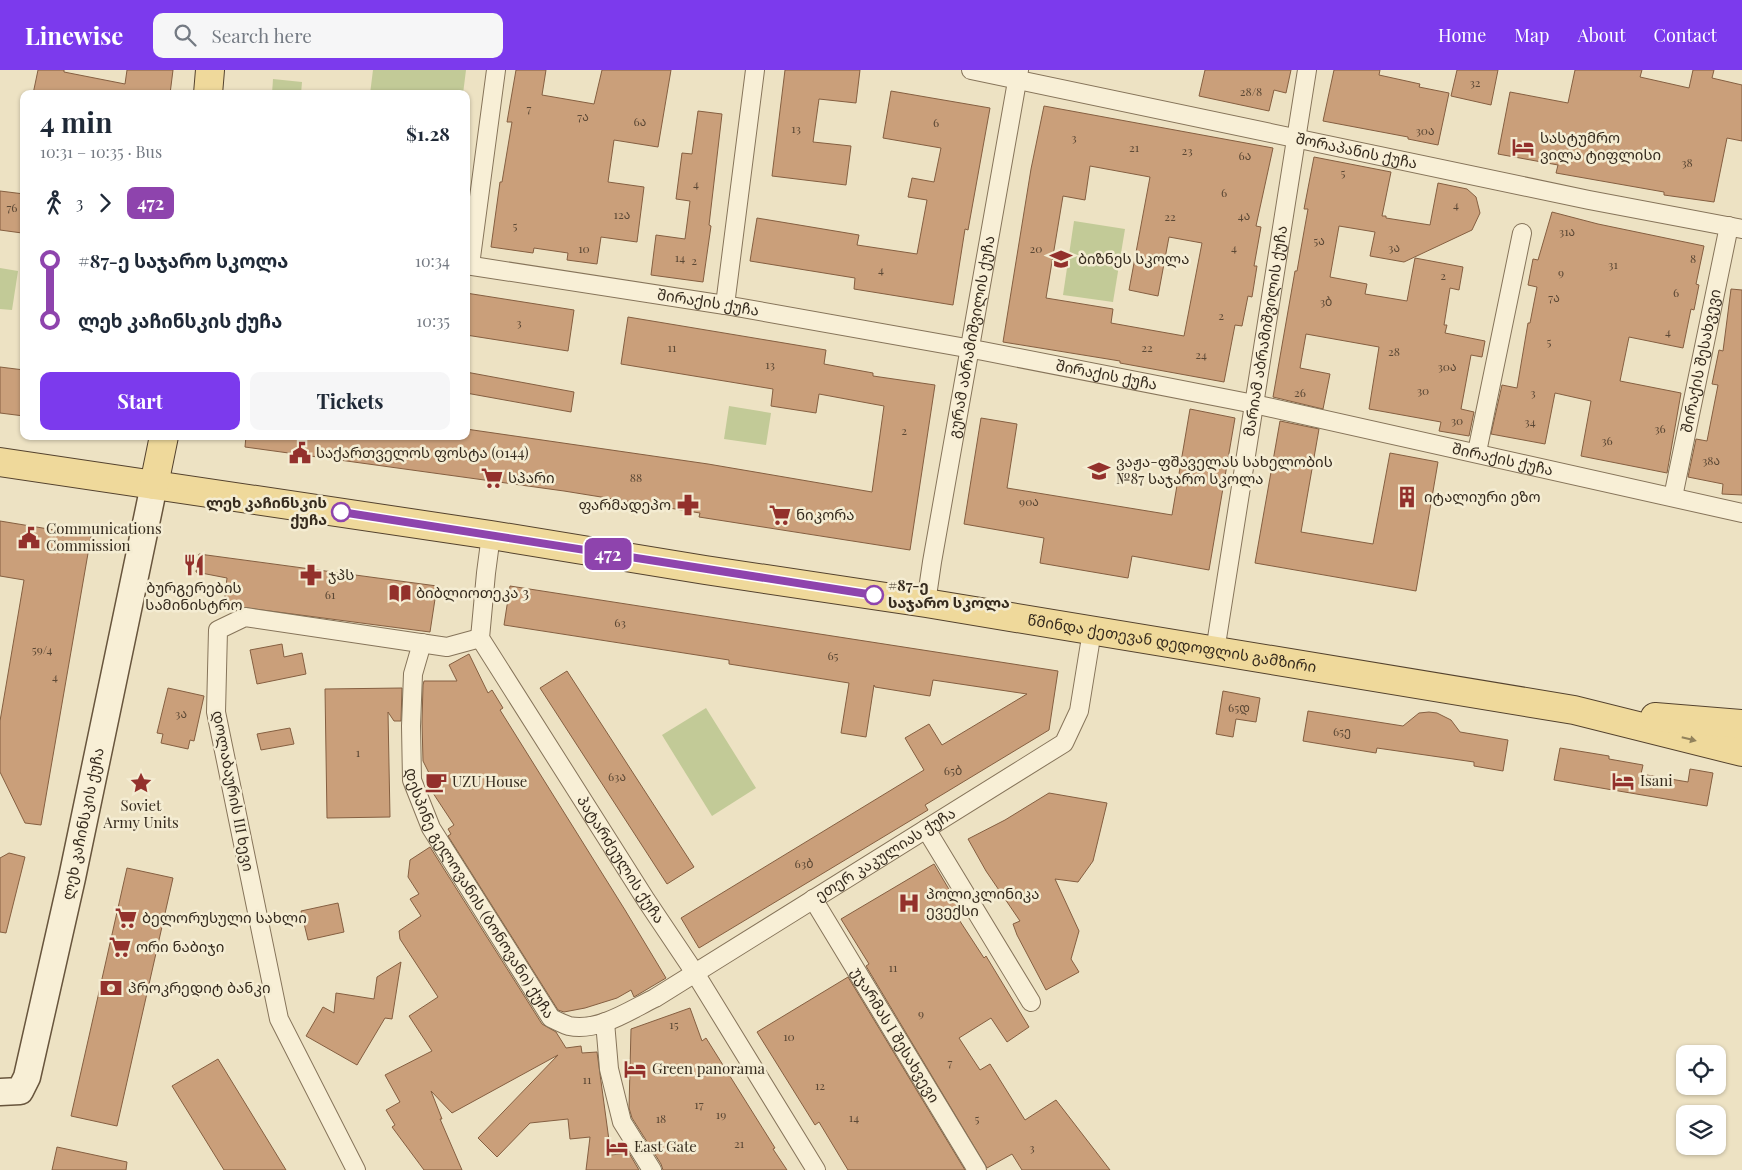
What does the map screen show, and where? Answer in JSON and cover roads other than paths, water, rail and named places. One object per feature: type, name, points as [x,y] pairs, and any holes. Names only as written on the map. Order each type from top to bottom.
[{"type":"main road","points":[[208,90],[210,70]]},
{"type":"main road","name":"ლეხ კაჩინსკის ქუჩა","points":[[10,1091],[27,1077],[72,878],[163,440]]},
{"type":"main road","name":"წმინდა ქეთევან დედოფლის გამზირი","points":[[0,462],[491,535],[705,570],[926,603],[1574,710],[1742,724]]},
{"type":"main road","name":"წმინდა ქეთევან დედოფლის გამზირი","points":[[1574,710],[1742,752]]},
{"type":"street","points":[[470,251],[496,70]]},
{"type":"street","points":[[725,305],[755,70]]},
{"type":"street","name":"შორაპანის ქუჩა","points":[[971,70],[1018,75],[1296,138],[1589,200],[1735,227]]},
{"type":"street","name":"მარიამ აბრამიშვილის ქუჩა","points":[[1216,651],[1307,70]]},
{"type":"street","name":"გურამ აბრამიშვილის ქუჩა","points":[[926,603],[1018,75]]},
{"type":"street","name":"შირაქის შესახვევი","points":[[1673,497],[1735,227]]},
{"type":"street","points":[[1477,452],[1522,233]]},
{"type":"street","name":"შირაქის ქუჩა","points":[[470,265],[725,305],[970,348],[1254,404],[1477,452],[1742,513]]},
{"type":"street","points":[[480,638],[491,535]]},
{"type":"street","name":"დოლაბაურის III ხევი","points":[[356,1170],[280,1020],[216,712],[218,630],[244,616],[447,647],[480,638]]},
{"type":"street","name":"ეთერ კაკულიას ქუჩა","points":[[605,1022],[655,998],[1064,743],[1079,711],[1092,631]]},
{"type":"street","name":"პატარძეულის ქუჩა","points":[[480,638],[646,900],[695,973],[816,1170]]},
{"type":"street","name":"დესპინე გელოვანის (ბონოვანი) ქუჩა","points":[[422,644],[413,674],[411,726],[412,780],[431,828],[551,1018],[568,1026],[584,1028],[605,1022]]},
{"type":"street","points":[[926,829],[1031,1002]]},
{"type":"street","name":"უჯარმას I შესახვევი","points":[[813,899],[977,1170]]},
{"type":"street","points":[[605,1022],[609,1069],[622,1122],[652,1170]]},
{"type":"place","name":"სასტუმრო ვილა ტიფლისი","points":[[1523,147]]},
{"type":"place","name":"ბიზნეს სკოლა","points":[[1061,259]]},
{"type":"place","name":"საქართველოს ფოსტა (0144)","points":[[300,453]]},
{"type":"place","name":"ვაჟა-ფშაველას სახელობის №87 საჯარო სკოლა","points":[[1099,471]]},
{"type":"place","name":"სპარი","points":[[492,478]]},
{"type":"place","name":"იტალიური ეზო","points":[[1407,497]]},
{"type":"place","name":"ფარმადეპო","points":[[688,505]]},
{"type":"place","name":"ლეხ კაჩინსკის ქუჩა","points":[[341,512]]},
{"type":"place","name":"ნიკორა","points":[[780,515]]},
{"type":"place","name":"Communications Commission","points":[[29,538]]},
{"type":"place","name":"ბურგერების სამინისტრო","points":[[194,565]]},
{"type":"place","name":"ჯპს","points":[[311,575]]},
{"type":"place","name":"ბიბლიოთეკა 3","points":[[400,593]]},
{"type":"place","name":"#87-ე საჯარო სკოლა","points":[[874,595]]},
{"type":"place","name":"Isani","points":[[1623,781]]},
{"type":"place","name":"UZU House","points":[[436,782]]},
{"type":"place","name":"Soviet Army Units","points":[[141,783]]},
{"type":"place","name":"პოლიკლინიკა ევექსი","points":[[909,903]]},
{"type":"place","name":"ბელორუსული სახლი","points":[[126,918]]},
{"type":"place","name":"ორი ნაბიჯი","points":[[120,947]]},
{"type":"place","name":"პროკრედიტ ბანკი","points":[[111,988]]},
{"type":"place","name":"Green panorama","points":[[635,1069]]},
{"type":"place","name":"East Gate","points":[[617,1147]]}]
